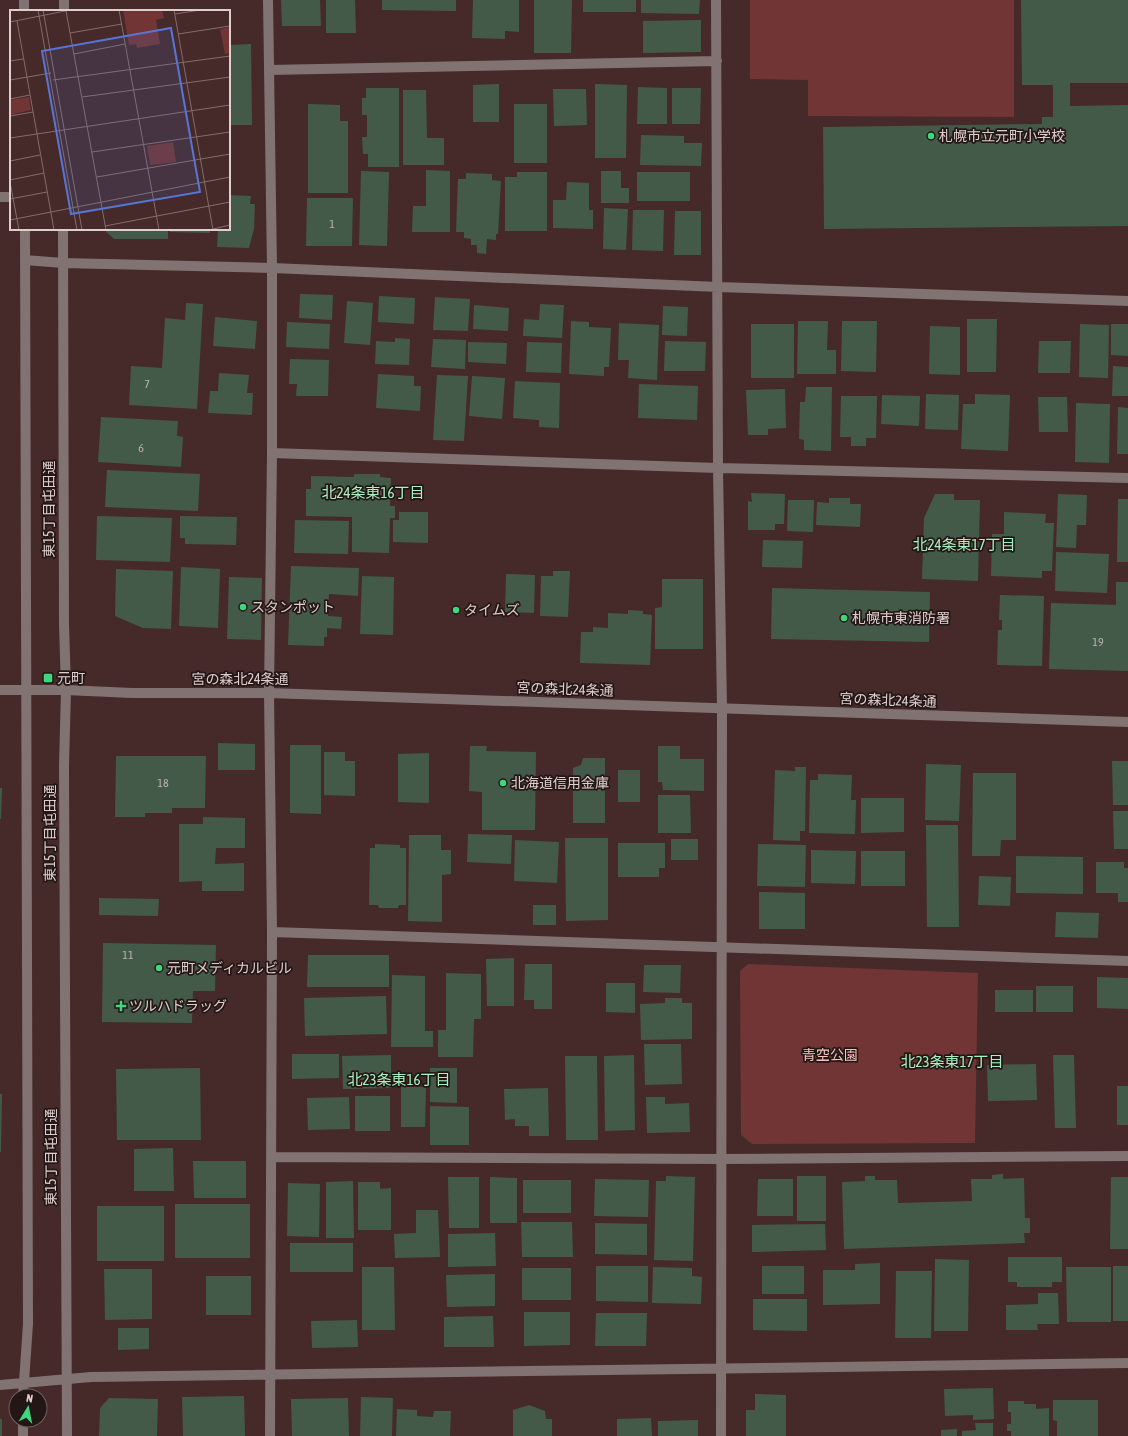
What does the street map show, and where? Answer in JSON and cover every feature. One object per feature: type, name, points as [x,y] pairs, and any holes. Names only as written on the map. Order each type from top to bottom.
[{"type":"street","points":[[268,0],[272,268],[272,453],[269,693],[272,932],[270,1436]]},
{"type":"street","points":[[716,0],[718,468],[722,708],[721,1436]]},
{"type":"street","points":[[269,70],[717,61]]},
{"type":"street","name":"東15丁目屯田通","points":[[23,1388],[28,1324],[25,230]]},
{"type":"street","name":"東15丁目屯田通","points":[[63,230],[64,624],[66,690],[64,765],[66,1436]]},
{"type":"street","points":[[25,260],[63,263],[272,268],[718,287],[1128,301]]},
{"type":"street","points":[[272,453],[718,468],[1128,478]]},
{"type":"street","name":"宮の森北24条通","points":[[0,690],[66,690],[132,693],[269,693],[1128,722]]},
{"type":"street","points":[[272,932],[1128,961]]},
{"type":"street","points":[[272,1158],[722,1159],[1128,1156]]},
{"type":"street","points":[[0,1385],[67,1378],[270,1374],[1128,1363]]},
{"type":"green space","points":[[750,0],[1014,0],[1014,117],[808,116],[808,80],[750,79]]},
{"type":"green space","name":"青空公園","points":[[748,964],[978,973],[975,1143],[752,1144],[741,1135],[740,971]]},
{"type":"building","points":[[281,0],[320,0],[321,26],[282,26]]},
{"type":"building","points":[[326,0],[355,0],[356,33],[326,33]]},
{"type":"building","points":[[382,0],[456,0],[456,11],[382,10]]},
{"type":"building","points":[[473,0],[519,0],[519,32],[505,31],[505,39],[472,38]]},
{"type":"building","points":[[534,0],[572,0],[571,53],[534,53]]},
{"type":"building","points":[[583,0],[636,0],[636,12],[583,12]]},
{"type":"building","points":[[641,0],[700,0],[699,14],[641,13]]},
{"type":"building","points":[[1021,0],[1128,0],[1128,83],[1070,83],[1070,106],[1128,105],[1128,226],[824,229],[823,127],[1042,124],[1042,117],[1053,117],[1053,85],[1022,85]]},
{"type":"building","points":[[701,20],[701,52],[643,53],[643,21]]},
{"type":"building","points":[[251,44],[252,125],[230,125],[230,45]]},
{"type":"building","points":[[499,84],[499,122],[473,122],[473,85]]},
{"type":"building","points":[[595,84],[627,85],[626,158],[595,158]]},
{"type":"building","points":[[638,87],[667,88],[667,124],[637,124]]},
{"type":"building","points":[[366,88],[399,88],[399,167],[368,167],[368,154],[363,154],[362,137],[367,137],[367,115],[362,115],[362,98],[366,98]]},
{"type":"building","points":[[672,88],[701,88],[700,124],[672,124]]},
{"type":"building","points":[[553,89],[586,89],[587,125],[554,126]]},
{"type":"building","points":[[403,90],[426,90],[427,138],[444,138],[444,165],[403,165]]},
{"type":"building","points":[[308,104],[340,105],[340,121],[348,121],[348,193],[308,193]]},
{"type":"building","points":[[514,104],[547,104],[547,163],[514,163]]},
{"type":"building","points":[[641,135],[684,136],[684,143],[702,143],[701,166],[640,165]]},
{"type":"building","points":[[426,170],[450,171],[450,232],[412,232],[413,206],[426,206]]},
{"type":"building","points":[[361,171],[389,172],[387,246],[359,245]]},
{"type":"building","points":[[601,171],[621,171],[621,188],[629,188],[629,203],[601,203]]},
{"type":"building","points":[[517,172],[547,172],[547,231],[505,231],[505,177],[517,177]]},
{"type":"building","points":[[637,172],[690,172],[690,201],[637,201]]},
{"type":"building","points":[[466,173],[492,174],[492,180],[501,181],[498,234],[496,234],[496,240],[487,239],[486,254],[477,253],[477,245],[471,245],[471,239],[464,238],[464,232],[456,232],[458,179],[466,179]]},
{"type":"building","points":[[567,182],[589,183],[589,210],[593,210],[593,229],[553,228],[553,200],[566,200]]},
{"type":"building","points":[[230,195],[251,196],[250,204],[255,204],[254,229],[249,248],[217,247],[218,230],[230,230]]},
{"type":"building","points":[[307,198],[353,198],[352,246],[306,246]]},
{"type":"building","points":[[604,208],[628,209],[626,250],[603,249]]},
{"type":"building","points":[[633,210],[664,210],[663,251],[632,250]]},
{"type":"building","points":[[675,211],[701,211],[701,255],[674,255]]},
{"type":"building","points":[[104,230],[168,230],[168,239],[114,239]]},
{"type":"building","points":[[170,230],[210,230],[210,233],[170,232]]},
{"type":"building","points":[[300,294],[333,295],[332,320],[299,318]]},
{"type":"building","points":[[379,296],[415,298],[414,324],[378,322]]},
{"type":"building","points":[[435,297],[470,299],[468,331],[433,330]]},
{"type":"building","points":[[347,301],[373,303],[370,345],[344,343]]},
{"type":"building","points":[[186,303],[203,304],[197,409],[129,405],[131,366],[162,368],[165,318],[185,320]]},
{"type":"building","points":[[540,304],[564,305],[562,338],[523,336],[524,319],[539,320]]},
{"type":"building","points":[[474,305],[509,308],[508,331],[473,329]]},
{"type":"building","points":[[663,306],[688,307],[687,336],[662,335]]},
{"type":"building","points":[[215,317],[257,321],[255,349],[213,346]]},
{"type":"building","points":[[967,319],[997,319],[996,372],[967,372]]},
{"type":"building","points":[[571,321],[589,322],[589,327],[611,328],[609,367],[604,367],[604,376],[569,374]]},
{"type":"building","points":[[798,321],[828,321],[827,350],[836,350],[836,374],[797,374]]},
{"type":"building","points":[[842,321],[877,321],[876,372],[841,371]]},
{"type":"building","points":[[287,322],[330,324],[329,349],[286,347]]},
{"type":"building","points":[[619,323],[659,325],[657,380],[628,378],[629,360],[618,360]]},
{"type":"building","points":[[751,324],[794,324],[794,378],[751,378]]},
{"type":"building","points":[[1080,324],[1109,325],[1108,378],[1079,377]]},
{"type":"building","points":[[1111,324],[1128,324],[1128,356],[1111,355]]},
{"type":"building","points":[[930,326],[960,327],[960,375],[929,374]]},
{"type":"building","points":[[395,338],[410,339],[409,365],[375,364],[376,341],[395,342]]},
{"type":"building","points":[[433,339],[466,340],[465,369],[431,367]]},
{"type":"building","points":[[665,341],[706,342],[705,371],[664,371]]},
{"type":"building","points":[[1039,341],[1071,341],[1070,373],[1038,373]]},
{"type":"building","points":[[468,342],[507,343],[506,364],[468,362]]},
{"type":"building","points":[[527,342],[562,343],[561,373],[526,372]]},
{"type":"building","points":[[290,359],[329,360],[328,396],[296,396],[297,384],[289,384]]},
{"type":"building","points":[[1113,366],[1128,367],[1128,396],[1112,396]]},
{"type":"building","points":[[219,373],[249,375],[247,393],[253,393],[252,415],[208,413],[210,391],[218,391]]},
{"type":"building","points":[[378,374],[414,376],[414,386],[421,386],[420,411],[376,408]]},
{"type":"building","points":[[437,375],[468,376],[464,441],[433,440]]},
{"type":"building","points":[[472,376],[505,378],[502,419],[469,416]]},
{"type":"building","points":[[515,381],[560,383],[559,428],[539,427],[539,420],[513,418]]},
{"type":"building","points":[[639,384],[698,386],[697,420],[638,418]]},
{"type":"building","points":[[806,387],[832,387],[831,451],[804,450],[804,440],[799,439],[800,402],[805,402]]},
{"type":"building","points":[[785,389],[786,428],[768,429],[768,435],[748,435],[746,390]]},
{"type":"building","points":[[926,394],[959,395],[958,430],[925,429]]},
{"type":"building","points":[[975,394],[1010,395],[1008,451],[961,449],[963,404],[975,404]]},
{"type":"building","points":[[882,395],[920,396],[919,426],[881,424]]},
{"type":"building","points":[[841,396],[877,396],[876,438],[866,438],[866,446],[851,446],[851,437],[840,437]]},
{"type":"building","points":[[1038,397],[1067,397],[1068,432],[1039,432]]},
{"type":"building","points":[[1076,403],[1110,404],[1109,463],[1075,462]]},
{"type":"building","points":[[1118,407],[1128,408],[1128,454],[1117,454]]},
{"type":"building","points":[[101,417],[178,421],[177,436],[183,437],[181,467],[98,462]]},
{"type":"building","points":[[107,470],[200,474],[198,511],[105,507]]},
{"type":"building","points":[[354,474],[380,474],[380,477],[391,478],[390,506],[395,506],[395,518],[390,518],[389,553],[352,552],[352,517],[306,516],[306,489],[311,489],[311,476],[354,477]]},
{"type":"building","points":[[751,493],[785,494],[784,524],[775,524],[775,530],[748,530],[748,501],[752,502]]},
{"type":"building","points":[[935,494],[954,494],[954,500],[980,500],[978,581],[922,579],[924,518]]},
{"type":"building","points":[[1058,494],[1087,495],[1086,525],[1077,525],[1076,548],[1056,547]]},
{"type":"building","points":[[829,498],[850,498],[850,504],[861,504],[860,527],[816,525],[817,502],[829,503]]},
{"type":"building","points":[[1118,499],[1128,499],[1128,562],[1117,562]]},
{"type":"building","points":[[788,500],[814,500],[813,532],[787,531]]},
{"type":"building","points":[[399,512],[428,512],[428,543],[393,542],[393,520],[399,520]]},
{"type":"building","points":[[1004,512],[1046,514],[1045,523],[1054,523],[1052,571],[1042,571],[1042,578],[991,576],[992,534],[1004,534]]},
{"type":"building","points":[[97,516],[172,518],[170,562],[96,560]]},
{"type":"building","points":[[180,516],[237,517],[236,545],[185,544],[185,538],[180,538]]},
{"type":"building","points":[[295,520],[349,521],[348,554],[294,553]]},
{"type":"building","points":[[763,540],[803,541],[802,568],[762,567]]},
{"type":"building","points":[[1056,552],[1109,554],[1107,593],[1055,591]]},
{"type":"building","points":[[291,566],[359,568],[358,596],[329,594],[328,616],[342,617],[341,629],[327,628],[327,637],[324,637],[324,646],[288,645]]},
{"type":"building","points":[[181,567],[220,569],[218,628],[179,626]]},
{"type":"building","points":[[116,569],[173,571],[171,629],[143,628],[115,616]]},
{"type":"building","points":[[553,571],[570,571],[568,617],[540,616],[541,576],[553,576]]},
{"type":"building","points":[[506,574],[535,575],[534,613],[505,612]]},
{"type":"building","points":[[362,576],[394,577],[393,635],[360,634]]},
{"type":"building","points":[[229,577],[262,578],[261,640],[227,639]]},
{"type":"building","points":[[662,579],[703,579],[703,649],[655,649],[655,608],[662,607]]},
{"type":"building","points":[[1116,582],[1128,582],[1128,671],[1049,669],[1051,603],[1116,605]]},
{"type":"building","points":[[772,588],[930,592],[929,642],[771,639]]},
{"type":"building","points":[[1000,595],[1044,596],[1042,666],[997,665],[998,630],[1002,630],[1002,620],[999,620]]},
{"type":"building","points":[[628,610],[643,611],[643,614],[652,615],[650,665],[580,663],[581,632],[593,632],[593,627],[608,628],[608,613],[628,614]]},
{"type":"building","points":[[218,743],[255,744],[255,770],[218,770]]},
{"type":"building","points":[[290,745],[321,745],[321,814],[290,813]]},
{"type":"building","points":[[470,746],[487,746],[486,751],[536,752],[535,830],[482,830],[482,792],[469,791]]},
{"type":"building","points":[[658,746],[680,746],[680,759],[704,759],[704,791],[663,790],[662,782],[658,782]]},
{"type":"building","points":[[324,752],[345,752],[345,761],[355,761],[355,796],[324,795]]},
{"type":"building","points":[[429,753],[429,803],[398,802],[398,754]]},
{"type":"building","points":[[116,756],[206,756],[205,808],[172,808],[172,813],[145,813],[145,817],[115,817]]},
{"type":"building","points":[[583,758],[605,758],[605,823],[573,823],[573,768],[581,765]]},
{"type":"building","points":[[1112,761],[1128,761],[1128,805],[1113,805]]},
{"type":"building","points":[[926,764],[961,765],[959,821],[925,820]]},
{"type":"building","points":[[795,767],[806,767],[805,831],[800,831],[800,841],[773,840],[775,770],[795,771]]},
{"type":"building","points":[[618,770],[640,770],[640,802],[618,802]]},
{"type":"building","points":[[973,773],[1016,773],[1016,840],[1001,840],[1000,856],[972,856]]},
{"type":"building","points":[[818,774],[852,775],[851,800],[856,800],[855,834],[809,833],[810,780],[818,780]]},
{"type":"building","points":[[0,788],[2,788],[1,819],[0,819]]},
{"type":"building","points":[[658,795],[690,795],[691,833],[658,833]]},
{"type":"building","points":[[861,798],[904,798],[904,832],[861,833]]},
{"type":"building","points":[[1113,811],[1128,811],[1128,849],[1114,849]]},
{"type":"building","points":[[203,817],[245,818],[245,848],[216,848],[215,864],[244,863],[244,891],[202,891],[202,881],[179,882],[179,824],[203,824]]},
{"type":"building","points":[[926,825],[958,825],[959,927],[927,927]]},
{"type":"building","points":[[468,834],[512,835],[511,864],[467,862]]},
{"type":"building","points":[[409,835],[441,835],[441,850],[451,850],[451,874],[442,875],[442,922],[408,921]]},
{"type":"building","points":[[565,838],[608,838],[608,920],[566,921]]},
{"type":"building","points":[[671,839],[698,839],[698,860],[671,860]]},
{"type":"building","points":[[515,840],[559,842],[557,883],[514,881]]},
{"type":"building","points":[[618,843],[665,843],[665,868],[659,868],[659,877],[618,877]]},
{"type":"building","points":[[375,844],[400,845],[400,848],[406,848],[406,905],[399,905],[398,908],[379,908],[378,905],[369,905],[370,848],[375,848]]},
{"type":"building","points":[[758,844],[806,845],[805,887],[757,886]]},
{"type":"building","points":[[811,850],[856,851],[855,884],[811,883]]},
{"type":"building","points":[[861,851],[905,851],[905,886],[861,886]]},
{"type":"building","points":[[1016,856],[1083,857],[1083,894],[1016,893]]},
{"type":"building","points":[[1096,862],[1124,862],[1124,868],[1128,868],[1128,902],[1118,902],[1118,893],[1096,893]]},
{"type":"building","points":[[979,876],[1011,877],[1010,906],[978,905]]},
{"type":"building","points":[[759,892],[805,893],[805,929],[759,929]]},
{"type":"building","points":[[99,898],[159,899],[158,916],[99,915]]},
{"type":"building","points":[[533,905],[556,905],[556,925],[533,925]]},
{"type":"building","points":[[1056,912],[1099,913],[1098,938],[1055,937]]},
{"type":"building","name":"元町メディカルビル","points":[[103,943],[216,945],[215,991],[193,991],[192,1023],[102,1022]]},
{"type":"building","points":[[308,955],[389,955],[389,987],[307,987]]},
{"type":"building","points":[[514,958],[514,1006],[487,1006],[486,959]]},
{"type":"building","points":[[525,964],[552,964],[552,1009],[534,1009],[534,1000],[524,1000]]},
{"type":"building","points":[[644,965],[681,965],[680,993],[643,992]]},
{"type":"building","points":[[446,973],[481,974],[481,1019],[474,1019],[473,1057],[438,1057],[438,1030],[446,1030]]},
{"type":"building","points":[[392,975],[425,976],[425,1031],[433,1031],[433,1047],[391,1047]]},
{"type":"building","points":[[1097,977],[1128,978],[1128,1009],[1097,1008]]},
{"type":"building","points":[[606,983],[635,983],[635,1013],[606,1012]]},
{"type":"building","points":[[1036,986],[1073,986],[1073,1012],[1036,1012]]},
{"type":"building","points":[[995,990],[1033,990],[1033,1012],[995,1012]]},
{"type":"building","points":[[386,996],[387,1034],[305,1036],[304,998]]},
{"type":"building","points":[[665,998],[682,998],[682,1003],[692,1003],[692,1039],[641,1040],[640,1004],[665,1003]]},
{"type":"building","points":[[644,1044],[681,1044],[682,1084],[645,1085]]},
{"type":"building","points":[[292,1054],[339,1054],[339,1078],[292,1079]]},
{"type":"building","points":[[391,1055],[391,1088],[343,1089],[342,1056]]},
{"type":"building","points":[[634,1055],[635,1130],[605,1131],[604,1056]]},
{"type":"building","points":[[1053,1055],[1074,1055],[1076,1128],[1055,1128]]},
{"type":"building","points":[[565,1056],[597,1056],[598,1140],[566,1140]]},
{"type":"building","points":[[1036,1064],[1037,1100],[988,1101],[987,1065]]},
{"type":"building","points":[[200,1068],[201,1140],[117,1140],[116,1069]]},
{"type":"building","points":[[430,1068],[457,1068],[457,1103],[430,1102]]},
{"type":"building","points":[[1117,1086],[1128,1086],[1128,1125],[1117,1125]]},
{"type":"building","points":[[401,1087],[426,1087],[425,1127],[401,1127]]},
{"type":"building","points":[[548,1088],[549,1136],[529,1136],[529,1126],[515,1126],[515,1119],[505,1120],[504,1089]]},
{"type":"building","points":[[0,1094],[2,1094],[1,1152],[0,1152]]},
{"type":"building","points":[[355,1096],[390,1096],[390,1131],[355,1131]]},
{"type":"building","points":[[349,1097],[350,1129],[308,1130],[307,1098]]},
{"type":"building","points":[[646,1097],[665,1097],[665,1104],[689,1103],[690,1132],[647,1133]]},
{"type":"building","points":[[430,1106],[469,1107],[469,1145],[430,1145]]},
{"type":"building","points":[[173,1148],[174,1191],[134,1191],[134,1149]]},
{"type":"building","points":[[193,1161],[246,1161],[246,1198],[194,1198]]},
{"type":"building","points":[[1003,1174],[1003,1179],[1024,1178],[1025,1218],[1030,1218],[1030,1233],[1024,1233],[1025,1243],[844,1249],[842,1182],[865,1181],[865,1176],[875,1176],[875,1180],[897,1180],[898,1203],[972,1201],[971,1179],[992,1179],[992,1175]]},
{"type":"building","points":[[666,1176],[695,1177],[693,1261],[654,1260],[656,1181],[666,1181]]},
{"type":"building","points":[[797,1176],[826,1176],[826,1221],[797,1221]]},
{"type":"building","points":[[448,1177],[479,1177],[479,1228],[449,1228]]},
{"type":"building","points":[[490,1177],[517,1178],[517,1223],[490,1223]]},
{"type":"building","points":[[1111,1177],[1128,1177],[1128,1249],[1110,1249]]},
{"type":"building","points":[[595,1179],[649,1180],[648,1217],[594,1216]]},
{"type":"building","points":[[758,1179],[793,1179],[793,1216],[757,1216]]},
{"type":"building","points":[[523,1180],[571,1180],[571,1213],[523,1213]]},
{"type":"building","points":[[353,1181],[354,1238],[326,1238],[326,1182]]},
{"type":"building","points":[[358,1182],[380,1182],[380,1189],[391,1188],[391,1230],[358,1230]]},
{"type":"building","points":[[288,1183],[320,1184],[319,1237],[287,1236]]},
{"type":"building","points":[[175,1204],[250,1204],[250,1258],[175,1258]]},
{"type":"building","points":[[97,1206],[164,1206],[164,1261],[97,1261]]},
{"type":"building","points":[[416,1210],[438,1210],[440,1257],[395,1258],[394,1234],[416,1233]]},
{"type":"building","points":[[521,1222],[572,1222],[573,1257],[522,1257]]},
{"type":"building","points":[[595,1223],[647,1224],[647,1255],[595,1254]]},
{"type":"building","points":[[825,1224],[826,1250],[752,1252],[752,1225]]},
{"type":"building","points":[[495,1233],[496,1266],[448,1267],[448,1234]]},
{"type":"building","points":[[290,1243],[353,1243],[353,1272],[290,1272]]},
{"type":"building","points":[[1008,1257],[1062,1257],[1062,1282],[1052,1282],[1052,1287],[1017,1287],[1017,1282],[1008,1282]]},
{"type":"building","points":[[935,1259],[969,1260],[968,1331],[934,1331]]},
{"type":"building","points":[[880,1263],[880,1304],[823,1305],[823,1270],[855,1270],[855,1264]]},
{"type":"building","points":[[596,1266],[648,1266],[648,1302],[596,1301]]},
{"type":"building","points":[[762,1266],[804,1266],[804,1294],[762,1294]]},
{"type":"building","points":[[1113,1266],[1128,1266],[1128,1321],[1113,1321]]},
{"type":"building","points":[[362,1267],[394,1267],[395,1330],[362,1330]]},
{"type":"building","points":[[653,1267],[692,1268],[692,1276],[702,1277],[701,1304],[652,1303]]},
{"type":"building","points":[[1066,1267],[1111,1267],[1111,1322],[1067,1322]]},
{"type":"building","points":[[522,1268],[571,1268],[571,1300],[522,1300]]},
{"type":"building","points":[[104,1269],[152,1269],[152,1319],[105,1320]]},
{"type":"building","points":[[896,1271],[932,1271],[931,1338],[895,1338]]},
{"type":"building","points":[[495,1274],[495,1306],[447,1307],[446,1275]]},
{"type":"building","points":[[206,1276],[251,1276],[251,1315],[206,1315]]},
{"type":"building","points":[[1038,1293],[1058,1293],[1059,1324],[1037,1324],[1038,1330],[1006,1330],[1006,1305],[1038,1304]]},
{"type":"building","points":[[753,1299],[807,1299],[807,1331],[753,1330]]},
{"type":"building","points":[[524,1312],[570,1312],[570,1345],[524,1346]]},
{"type":"building","points":[[596,1313],[647,1313],[646,1346],[595,1346]]},
{"type":"building","points":[[493,1316],[494,1347],[444,1347],[444,1317]]},
{"type":"building","points":[[357,1320],[358,1347],[312,1348],[311,1321]]},
{"type":"building","points":[[118,1328],[149,1328],[149,1349],[118,1350]]},
{"type":"building","points":[[993,1388],[994,1419],[973,1420],[973,1415],[945,1416],[944,1389]]},
{"type":"building","points":[[755,1394],[786,1395],[786,1436],[746,1436],[746,1410],[755,1410]]},
{"type":"building","points":[[244,1396],[245,1436],[183,1436],[182,1397]]},
{"type":"building","points":[[361,1397],[393,1398],[392,1436],[360,1436]]},
{"type":"building","points":[[109,1398],[158,1399],[157,1436],[99,1436],[100,1408]]},
{"type":"building","points":[[348,1398],[349,1436],[292,1436],[291,1399]]},
{"type":"building","points":[[1053,1400],[1098,1400],[1098,1436],[1057,1436],[1057,1421],[1053,1420]]},
{"type":"building","points":[[1008,1401],[1024,1401],[1024,1404],[1036,1404],[1036,1409],[1049,1408],[1049,1436],[1011,1436],[1011,1431],[1007,1431],[1007,1424],[1011,1424],[1011,1412],[1008,1412]]},
{"type":"building","points":[[529,1405],[545,1411],[546,1419],[552,1419],[552,1436],[513,1436],[513,1410]]},
{"type":"building","points":[[397,1409],[417,1410],[417,1416],[433,1417],[434,1411],[451,1411],[450,1436],[396,1436]]},
{"type":"building","points":[[0,1418],[2,1420],[2,1436],[0,1436]]},
{"type":"building","points":[[651,1418],[652,1436],[617,1436],[617,1419]]},
{"type":"building","points":[[698,1420],[698,1436],[658,1436],[658,1421]]},
{"type":"building","points":[[975,1423],[993,1423],[993,1436],[962,1436],[962,1431],[976,1430]]},
{"type":"building","points":[[957,1429],[957,1436],[941,1436],[941,1430]]},
{"type":"place","name":"札幌市立元町小学校","points":[[931,136]]},
{"type":"place","name":"スタンポット","points":[[243,607]]},
{"type":"place","name":"タイムズ","points":[[456,610]]},
{"type":"place","name":"札幌市東消防署","points":[[844,618]]},
{"type":"place","name":"元町","points":[[48,678]]},
{"type":"place","name":"北海道信用金庫","points":[[503,783]]},
{"type":"place","name":"元町メディカルビル","points":[[159,968]]},
{"type":"place","name":"ツルハドラッグ","points":[[121,1006]]},
{"type":"district","name":"北24条東16丁目","points":[[373,493]]},
{"type":"district","name":"北24条東17丁目","points":[[964,545]]},
{"type":"district","name":"北23条東17丁目","points":[[952,1062]]},
{"type":"district","name":"北23条東16丁目","points":[[399,1080]]}]
